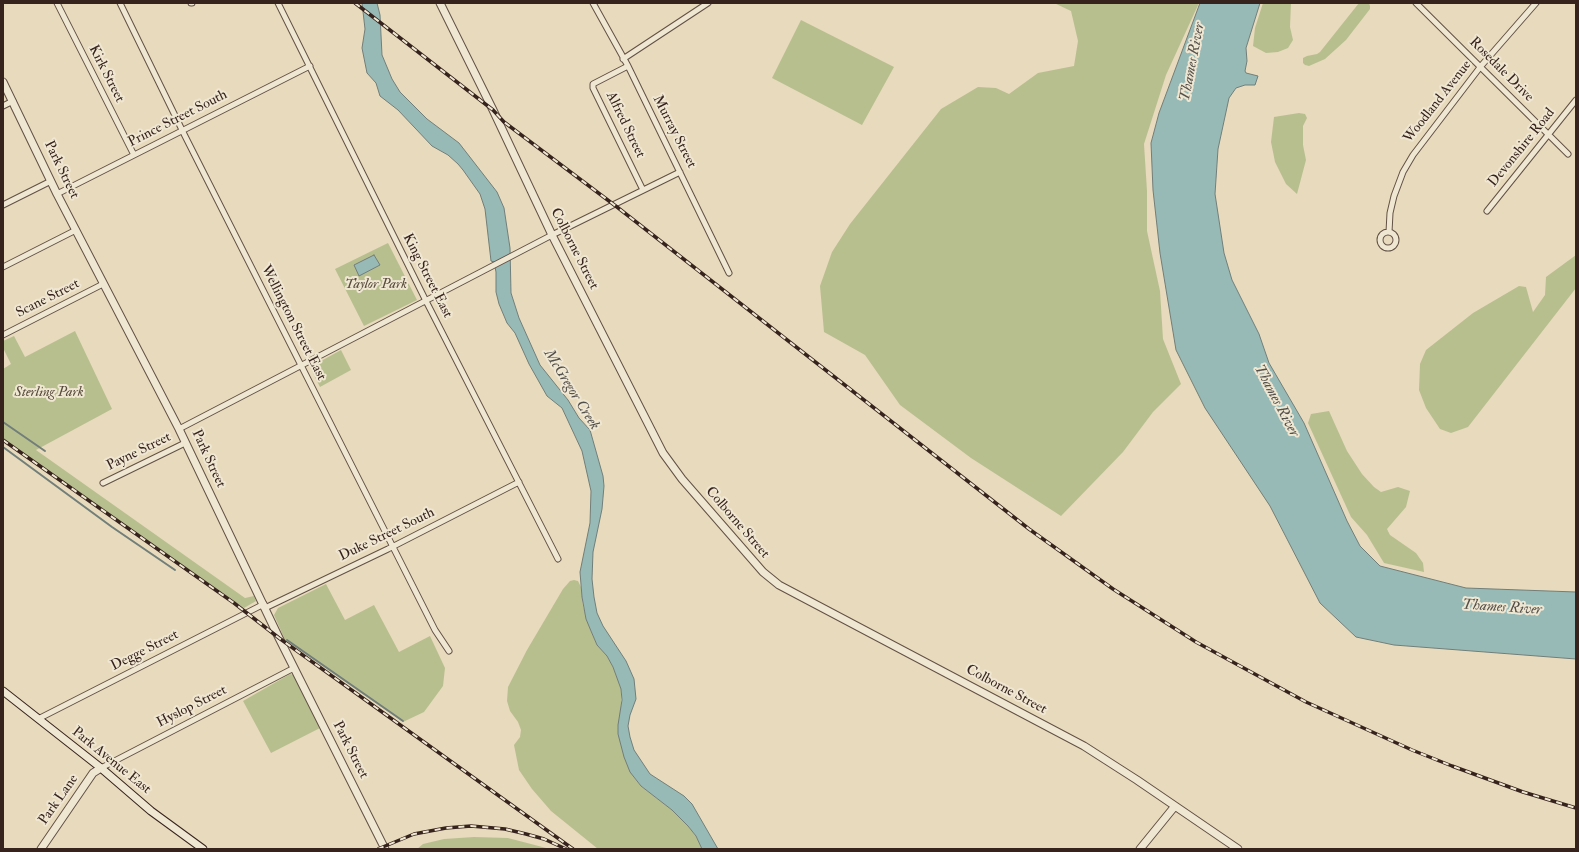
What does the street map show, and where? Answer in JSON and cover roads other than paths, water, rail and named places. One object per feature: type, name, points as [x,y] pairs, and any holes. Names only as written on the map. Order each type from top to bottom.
[{"type":"street","name":"Kirk Street","points":[[57,3],[134,155]]},
{"type":"street","name":"Wellington Street East","points":[[120,3],[182,131],[302,365],[435,630],[449,651]]},
{"type":"street","name":"King Street East","points":[[278,3],[426,302],[558,559]]},
{"type":"street","name":"Colborne Street","points":[[440,3],[493,110],[552,235],[663,453],[707,508],[763,572],[779,585],[1084,746],[1238,849]]},
{"type":"street","name":"Murray Street","points":[[593,3],[628,66],[729,273]]},
{"type":"street","points":[[623,59],[708,3]]},
{"type":"street","name":"Rosedale Drive","points":[[1416,3],[1568,154]]},
{"type":"street","name":"Woodland Avenue","points":[[1388,232],[1393,200],[1407,165],[1419,146],[1481,66],[1536,3]]},
{"type":"street","name":"Prince Street South","points":[[58,194],[310,66]]},
{"type":"street","name":"Alfred Street","points":[[628,66],[593,84],[593,88],[643,190]]},
{"type":"street","name":"Park Street","points":[[3,82],[103,284],[179,429],[294,668],[385,849]]},
{"type":"street","name":"Devonshire Road","points":[[1487,211],[1576,100]]},
{"type":"street","points":[[3,106],[13,101]]},
{"type":"street","points":[[179,429],[426,302],[552,235],[680,172]]},
{"type":"street","points":[[3,205],[51,181]]},
{"type":"street","points":[[3,267],[76,230]]},
{"type":"street","name":"Scane Street","points":[[3,335],[103,284]]},
{"type":"street","name":"Payne Street","points":[[103,484],[185,443]]},
{"type":"street","name":"Duke Street South","points":[[265,606],[393,546],[519,482]]},
{"type":"street","name":"Degge Street","points":[[38,719],[265,606]]},
{"type":"street","name":"Hyslop Street","points":[[101,768],[294,668]]},
{"type":"street","name":"Park Avenue East","points":[[3,691],[101,768],[151,811],[203,849]]},
{"type":"street","name":"Park Lane","points":[[40,849],[93,773],[101,768]]},
{"type":"street","points":[[1140,849],[1175,806]]},
{"type":"water","name":"McGregor Creek","points":[[362,3],[377,3],[380,15],[382,55],[392,79],[400,92],[427,119],[459,143],[497,192],[504,208],[510,248],[511,293],[519,318],[540,365],[568,400],[579,418],[590,430],[603,476],[604,486],[602,509],[593,552],[592,579],[594,597],[597,613],[603,626],[626,661],[634,679],[636,699],[630,715],[628,726],[634,750],[650,774],[684,796],[692,804],[718,849],[702,849],[696,836],[688,826],[672,810],[641,786],[630,772],[624,757],[618,734],[622,700],[621,689],[613,667],[607,656],[597,645],[591,631],[586,619],[582,597],[580,572],[590,523],[591,491],[582,451],[562,408],[547,396],[529,364],[515,333],[507,323],[499,304],[496,292],[496,272],[494,262],[491,261],[485,209],[480,194],[458,164],[448,155],[432,146],[398,110],[380,96],[376,83],[367,73],[362,48],[365,29]]},
{"type":"water","name":"Thames River","points":[[1200,3],[1260,3],[1246,48],[1247,61],[1245,71],[1246,73],[1258,76],[1255,85],[1245,85],[1236,88],[1229,98],[1218,149],[1215,194],[1224,253],[1232,280],[1259,334],[1269,363],[1304,423],[1347,521],[1360,546],[1380,566],[1466,588],[1576,592],[1576,659],[1394,645],[1356,637],[1320,603],[1270,506],[1205,408],[1176,350],[1160,253],[1153,190],[1151,143],[1159,113]]},
{"type":"water","points":[[374,255],[380,265],[359,276],[354,265]]},
{"type":"waterway","points":[[3,422],[45,451]]},
{"type":"waterway","points":[[3,447],[112,527],[175,570]]},
{"type":"waterway","points":[[287,640],[403,721]]},
{"type":"railway","points":[[355,3],[493,110],[504,122],[617,207],[1029,529],[1113,589],[1196,642],[1306,702],[1412,750],[1452,766],[1523,792],[1576,808]]},
{"type":"railway","points":[[3,440],[234,603],[279,638],[573,849]]},
{"type":"railway","points":[[378,849],[414,834],[446,828],[471,826],[505,829],[526,834],[544,839],[566,849]]},
{"type":"park label","name":"Taylor Park","points":[[376,285]]},
{"type":"park label","name":"Sterling Park","points":[[49,393]]}]
